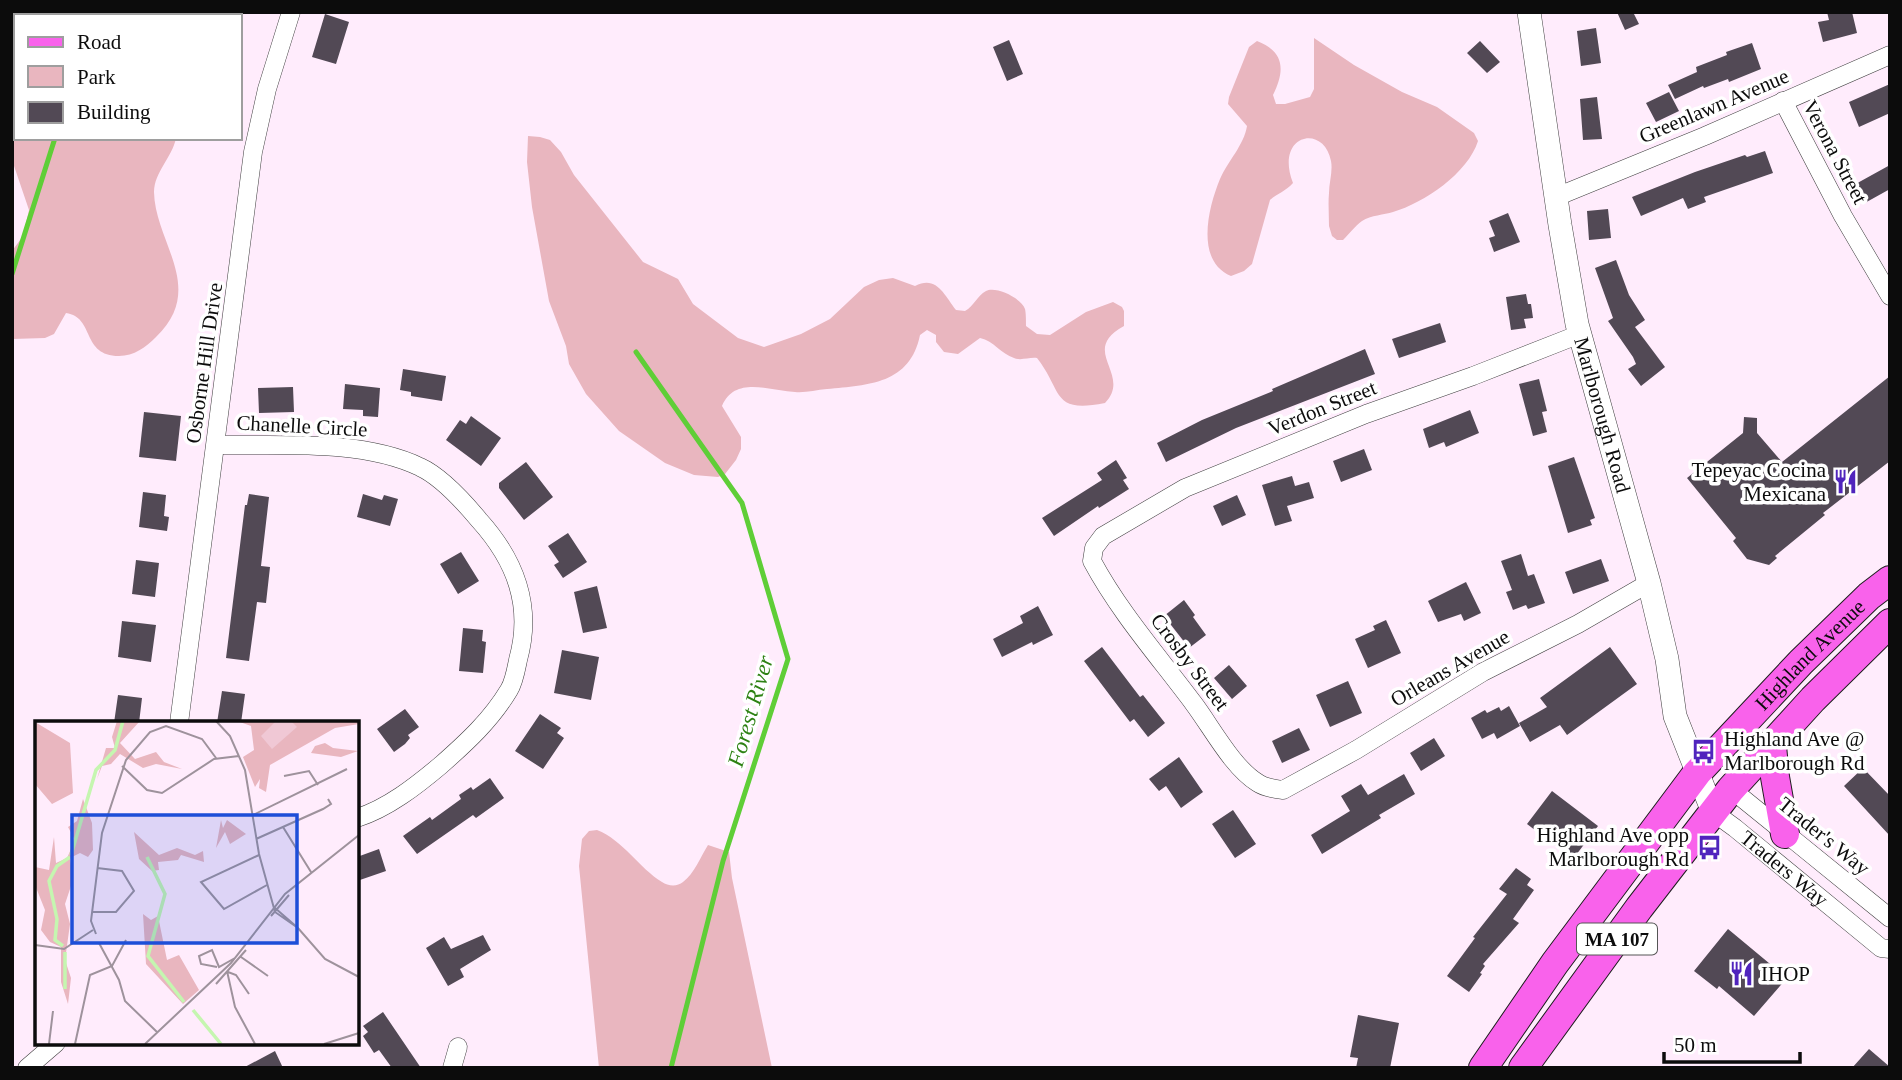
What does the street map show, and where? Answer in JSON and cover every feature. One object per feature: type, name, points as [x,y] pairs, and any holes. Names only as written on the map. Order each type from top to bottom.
[{"type":"main road","name":"Highland Avenue","points":[[1483,1068],[1555,963],[1697,773],[1801,662],[1869,596],[1890,580]]},
{"type":"main road","name":"Highland Avenue","points":[[1524,1068],[1639,908],[1731,789],[1813,699],[1890,623]]},
{"type":"main road","points":[[1772,746],[1786,834]]},
{"type":"street","name":"Osborne Hill Drive","points":[[179,721],[253,152],[267,89],[291,12]]},
{"type":"street","name":"Marlborough Road","points":[[1529,12],[1569,283],[1580,334],[1649,583],[1667,659],[1675,716],[1697,773]]},
{"type":"street","name":"Greenlawn Avenue","points":[[1556,197],[1890,55]]},
{"type":"street","name":"Verona Street","points":[[1783,101],[1809,154],[1890,296]]},
{"type":"street","name":"Verdon Street","points":[[1094,548],[1110,531],[1185,488],[1366,414],[1580,334]]},
{"type":"street","name":"Chanelle Circle","points":[[216,445],[315,447],[374,452],[422,467],[457,495],[495,537],[521,585],[525,638],[510,688],[476,735],[422,781],[373,813],[359,817]]},
{"type":"street","name":"Crosby Street","points":[[1094,548],[1092,561],[1100,576],[1156,658],[1242,769],[1258,783],[1273,789]]},
{"type":"street","name":"Orleans Avenue","points":[[1273,789],[1283,790],[1300,783],[1483,672],[1578,624],[1649,583]]},
{"type":"street","points":[[1697,773],[1731,789]]},
{"type":"street","points":[[1697,773],[1713,812]]},
{"type":"street","name":"Trader's Way","points":[[1731,789],[1890,918]]},
{"type":"street","name":"Traders Way","points":[[1713,812],[1881,948],[1890,948]]},
{"type":"street","points":[[27,1068],[54,1045]]},
{"type":"street","points":[[452,1068],[458,1047]]},
{"type":"green space","points":[[46,12],[126,14],[46,14]]},
{"type":"green space","points":[[1314,38],[1402,92],[1437,107],[1474,133],[1478,141],[1465,164],[1431,194],[1405,208],[1366,219],[1343,240],[1337,240],[1332,236],[1329,226],[1332,169],[1327,149],[1311,138],[1302,139],[1295,144],[1290,154],[1289,166],[1293,183],[1270,200],[1252,264],[1244,271],[1231,276],[1220,269],[1212,259],[1208,233],[1216,191],[1223,172],[1243,140],[1247,126],[1228,104],[1229,97],[1249,47],[1257,41],[1273,51],[1280,63],[1280,78],[1273,95],[1276,104],[1310,97],[1314,89]]},
{"type":"green space","points":[[14,83],[14,140],[175,140],[157,178],[154,192],[156,211],[178,283],[177,301],[171,319],[156,337],[135,353],[119,356],[99,350],[81,321],[66,313],[54,334],[45,338],[12,339],[12,251],[23,236],[29,210],[12,160]]},
{"type":"green space","points":[[528,136],[550,140],[561,152],[574,175],[643,262],[678,279],[693,304],[738,338],[764,347],[801,334],[830,319],[864,287],[879,280],[893,278],[915,286],[923,283],[934,285],[944,293],[956,310],[965,311],[986,291],[1002,292],[1023,305],[1026,326],[1037,334],[1050,335],[1086,312],[1113,302],[1124,311],[1124,326],[1111,335],[1106,344],[1105,354],[1113,382],[1112,392],[1105,403],[1075,405],[1060,397],[1037,358],[1014,358],[980,338],[958,354],[944,352],[936,342],[936,335],[927,330],[920,335],[907,364],[886,379],[858,386],[803,392],[754,387],[735,391],[722,406],[741,437],[741,449],[725,474],[718,477],[694,475],[665,463],[619,431],[586,394],[569,364],[566,346],[549,301],[532,207],[527,162]]},
{"type":"green space","points":[[597,830],[615,840],[654,876],[670,885],[678,885],[687,879],[708,845],[729,852],[732,878],[772,1068],[599,1068],[579,866],[582,839],[589,831]]},
{"type":"building","points":[[1617,12],[1633,12],[1639,24],[1625,30]]},
{"type":"building","points":[[1827,12],[1852,12],[1857,33],[1823,42],[1818,22],[1829,20]]},
{"type":"building","points":[[325,14],[349,22],[336,64],[312,57]]},
{"type":"building","points":[[1596,28],[1601,63],[1581,66],[1577,31]]},
{"type":"building","points":[[1009,40],[1023,74],[1007,81],[993,47]]},
{"type":"building","points":[[1480,41],[1500,62],[1487,73],[1467,53]]},
{"type":"building","points":[[1752,43],[1761,69],[1729,82],[1728,79],[1704,88],[1703,86],[1675,99],[1668,85],[1697,72],[1696,67],[1727,55],[1726,52]]},
{"type":"building","points":[[1890,84],[1890,113],[1859,127],[1849,102]]},
{"type":"building","points":[[1669,92],[1679,111],[1656,122],[1646,103]]},
{"type":"building","points":[[1597,97],[1602,139],[1583,140],[1580,99]]},
{"type":"building","points":[[1765,151],[1773,173],[1704,197],[1706,202],[1688,209],[1683,198],[1641,216],[1632,197],[1695,172]]},
{"type":"building","points":[[1890,165],[1890,189],[1863,204],[1852,186]]},
{"type":"building","points":[[1608,209],[1611,238],[1589,240],[1587,211]]},
{"type":"building","points":[[1508,213],[1520,242],[1494,252],[1489,238],[1495,236],[1489,221]]},
{"type":"building","points":[[1616,260],[1629,295],[1645,320],[1635,327],[1665,367],[1641,386],[1628,369],[1636,364],[1633,357],[1608,321],[1613,318],[1595,268]]},
{"type":"building","points":[[1526,294],[1533,318],[1524,319],[1526,328],[1511,330],[1506,297]]},
{"type":"building","points":[[1440,323],[1446,342],[1399,358],[1392,339]]},
{"type":"building","points":[[1365,349],[1375,374],[1236,428],[1166,462],[1157,443],[1202,420]]},
{"type":"building","points":[[403,369],[446,376],[442,401],[411,396],[411,392],[400,390]]},
{"type":"building","points":[[1890,376],[1890,461],[1823,513],[1825,515],[1775,556],[1777,558],[1769,565],[1747,559],[1733,541],[1736,538],[1687,478],[1743,433],[1744,417],[1757,418],[1757,433],[1782,462]]},
{"type":"building","points":[[1539,379],[1547,411],[1542,412],[1547,432],[1533,436],[1519,384]]},
{"type":"building","points":[[345,384],[380,388],[378,417],[363,416],[363,410],[343,409]]},
{"type":"building","points":[[293,387],[294,412],[259,413],[258,388]]},
{"type":"building","points":[[1470,410],[1479,433],[1446,447],[1444,442],[1429,448],[1423,429]]},
{"type":"building","points":[[144,412],[181,416],[176,461],[139,457]]},
{"type":"building","points":[[471,416],[501,438],[481,466],[446,440],[460,420],[466,424]]},
{"type":"building","points":[[1364,449],[1372,470],[1341,482],[1333,461]]},
{"type":"building","points":[[1574,457],[1595,518],[1590,520],[1592,525],[1568,533],[1548,466]]},
{"type":"building","points":[[1116,460],[1127,478],[1123,480],[1129,489],[1054,536],[1042,518],[1102,480],[1097,473]]},
{"type":"building","points":[[526,462],[553,497],[524,520],[499,488],[499,483]]},
{"type":"building","points":[[1292,476],[1295,486],[1309,482],[1314,498],[1287,506],[1292,521],[1275,526],[1262,485]]},
{"type":"building","points":[[143,492],[166,495],[164,516],[169,517],[167,531],[139,527]]},
{"type":"building","points":[[249,494],[269,497],[261,566],[270,567],[266,603],[257,602],[249,661],[226,658],[245,505]]},
{"type":"building","points":[[363,494],[382,500],[384,495],[398,499],[390,526],[357,517]]},
{"type":"building","points":[[1237,495],[1246,515],[1222,526],[1213,506]]},
{"type":"building","points":[[568,533],[587,562],[563,578],[554,565],[559,562],[548,546]]},
{"type":"building","points":[[461,552],[479,581],[458,594],[440,564]]},
{"type":"building","points":[[1521,554],[1528,576],[1534,574],[1545,603],[1528,609],[1526,605],[1513,610],[1506,592],[1512,590],[1501,561]]},
{"type":"building","points":[[1601,559],[1609,581],[1573,594],[1565,572]]},
{"type":"building","points":[[136,560],[159,563],[155,597],[132,594]]},
{"type":"building","points":[[1466,582],[1481,613],[1464,621],[1461,614],[1438,622],[1428,601]]},
{"type":"building","points":[[597,586],[607,628],[583,633],[574,592]]},
{"type":"building","points":[[1184,600],[1206,635],[1189,648],[1164,616]]},
{"type":"building","points":[[1038,606],[1053,635],[1002,657],[993,639],[1023,623],[1020,616]]},
{"type":"building","points":[[1386,620],[1401,653],[1368,668],[1355,639],[1375,630],[1373,626]]},
{"type":"building","points":[[122,621],[156,625],[151,662],[118,657]]},
{"type":"building","points":[[463,628],[483,630],[482,641],[486,642],[483,673],[459,671]]},
{"type":"building","points":[[1102,647],[1140,697],[1143,695],[1165,723],[1148,737],[1134,719],[1130,722],[1084,661]]},
{"type":"building","points":[[1610,647],[1637,684],[1567,735],[1560,725],[1530,742],[1519,723],[1547,707],[1540,698]]},
{"type":"building","points":[[562,650],[599,657],[591,700],[554,693]]},
{"type":"building","points":[[1229,665],[1247,686],[1232,699],[1214,678]]},
{"type":"building","points":[[1348,681],[1362,713],[1330,727],[1316,695]]},
{"type":"building","points":[[222,691],[245,694],[241,721],[217,721]]},
{"type":"building","points":[[118,695],[142,698],[139,721],[114,721]]},
{"type":"building","points":[[1509,706],[1520,726],[1497,739],[1494,733],[1482,739],[1471,718],[1485,710],[1487,713],[1499,707],[1501,711]]},
{"type":"building","points":[[405,709],[419,727],[408,735],[410,738],[405,744],[394,752],[377,729]]},
{"type":"building","points":[[540,714],[561,728],[557,733],[564,738],[543,769],[515,751]]},
{"type":"building","points":[[1299,728],[1310,750],[1282,763],[1272,741]]},
{"type":"building","points":[[1434,738],[1445,756],[1421,771],[1410,753]]},
{"type":"building","points":[[1179,757],[1203,792],[1181,808],[1166,786],[1159,791],[1149,779]]},
{"type":"building","points":[[1863,768],[1890,796],[1890,836],[1844,786]]},
{"type":"building","points":[[1404,774],[1415,794],[1322,854],[1311,835],[1350,811],[1341,796],[1361,784],[1368,795]]},
{"type":"building","points":[[490,778],[504,798],[476,818],[473,815],[417,854],[403,836],[430,817],[432,820],[461,799],[459,795],[471,787],[473,790]]},
{"type":"building","points":[[1552,791],[1598,826],[1573,859],[1527,824]]},
{"type":"building","points":[[1233,810],[1256,844],[1235,858],[1212,824]]},
{"type":"building","points":[[379,849],[386,871],[359,880],[359,856]]},
{"type":"building","points":[[1516,868],[1531,879],[1527,885],[1534,890],[1513,919],[1519,923],[1483,964],[1485,966],[1480,973],[1482,974],[1469,992],[1447,976],[1507,894],[1499,889]]},
{"type":"building","name":"IHOP","points":[[1728,929],[1787,978],[1754,1016],[1719,986],[1717,989],[1694,971]]},
{"type":"building","points":[[483,935],[491,950],[460,969],[464,977],[448,986],[426,948],[444,937],[451,949]]},
{"type":"building","points":[[383,1012],[421,1068],[392,1068],[379,1050],[374,1053],[363,1036],[368,1032],[363,1026]]},
{"type":"building","points":[[1358,1015],[1399,1023],[1390,1068],[1356,1068],[1358,1058],[1350,1057]]},
{"type":"building","points":[[1869,1049],[1890,1067],[1890,1068],[1852,1068]]},
{"type":"building","points":[[275,1051],[283,1068],[243,1068]]},
{"type":"waterway","points":[[12,274],[54,140]]},
{"type":"waterway","name":"Forest River","points":[[636,352],[742,503],[788,659],[723,861],[671,1068]]},
{"type":"place","name":"Tepeyac Cocina Mexicana","points":[[1846,482]]},
{"type":"place","name":"Highland Ave @ Marlborough Rd","points":[[1704,751]]},
{"type":"place","name":"Highland Ave opp Marlborough Rd","points":[[1709,847]]},
{"type":"place","name":"IHOP","points":[[1741,974]]}]
